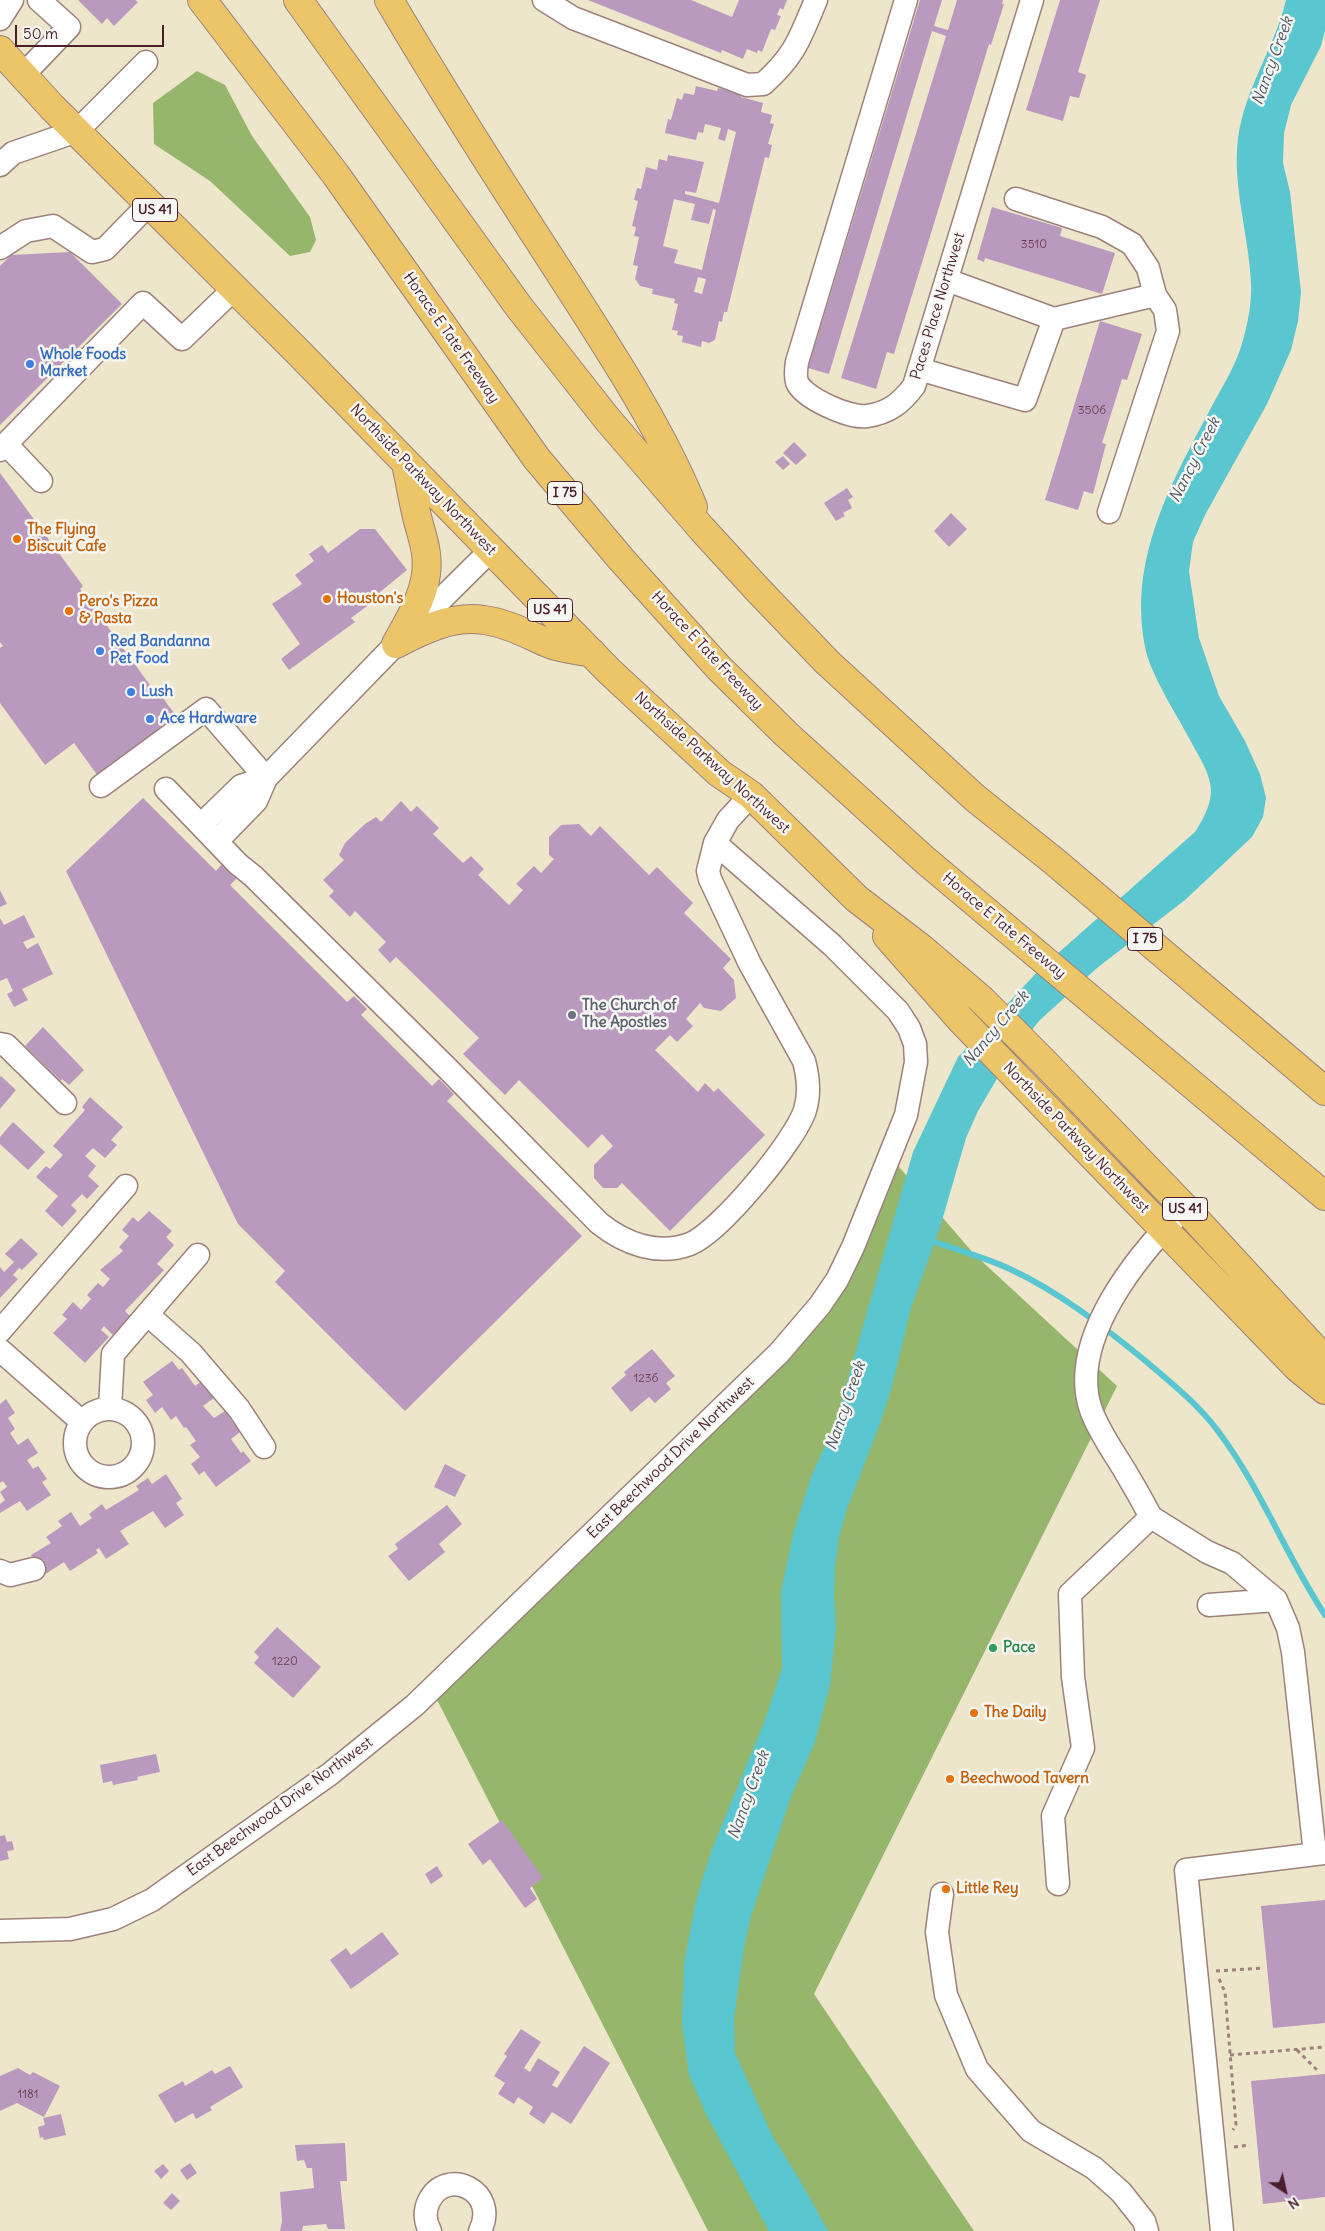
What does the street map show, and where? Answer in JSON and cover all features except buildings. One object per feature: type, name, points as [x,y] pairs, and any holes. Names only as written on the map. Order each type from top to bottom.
[{"type":"main road","name":"Horace E Tate Freeway","points":[[202,0],[336,175],[537,459],[621,559],[718,667],[786,734],[878,819],[1325,1196]]},
{"type":"main road","name":"I 75","points":[[298,0],[520,307],[608,420],[702,529],[827,662],[975,798],[1325,1090]]},
{"type":"main road","points":[[390,0],[451,104],[580,305],[652,423],[678,470],[702,529]]},
{"type":"main road","name":"Northside Parkway Northwest","points":[[0,50],[77,131],[592,653],[719,773],[751,796],[857,899],[908,961],[961,1020],[1298,1368],[1325,1390]]},
{"type":"main road","points":[[396,644],[412,614],[423,588],[427,572],[427,551],[417,519],[406,464]]},
{"type":"main road","points":[[396,644],[422,630],[464,620],[484,620],[506,626],[552,644],[592,653]]},
{"type":"main road","name":"Northside Parkway Northwest","points":[[857,899],[921,948],[982,1000],[1185,1208],[1325,1360]]},
{"type":"street","points":[[0,19],[12,0]]},
{"type":"street","points":[[24,74],[69,27],[40,0]]},
{"type":"street","points":[[544,0],[573,18],[747,84],[759,92],[797,45],[816,0]]},
{"type":"street","name":"Paces Place Northwest","points":[[906,0],[797,362],[796,372],[797,382],[811,398],[833,408],[865,417],[885,411],[902,402],[914,386],[1032,0]]},
{"type":"street","points":[[4,153],[77,131],[146,62]]},
{"type":"street","points":[[1016,199],[1102,227],[1132,244],[1148,268],[1155,295],[1165,310],[1168,331],[1109,512]]},
{"type":"street","points":[[0,248],[26,231],[52,226],[92,252],[105,249],[149,204]]},
{"type":"street","points":[[946,280],[1054,319],[1155,295]]},
{"type":"street","points":[[41,481],[3,447],[143,303],[182,339],[234,289]]},
{"type":"street","points":[[919,369],[1025,400],[1054,319]]},
{"type":"street","points":[[253,876],[244,863],[240,844],[244,828],[266,778],[396,644],[491,550]]},
{"type":"street","points":[[101,786],[206,710],[266,778]]},
{"type":"street","points":[[202,824],[241,786],[266,778]]},
{"type":"street","points":[[166,789],[234,859],[448,1069],[599,1223],[611,1233],[624,1240],[652,1249],[677,1248],[700,1238],[755,1186],[800,1123],[806,1109],[807,1074],[804,1061],[750,964],[708,871],[715,843],[728,820],[751,796]]},
{"type":"street","points":[[217,841],[256,801]]},
{"type":"street","name":"East Beechwood Drive Northwest","points":[[0,1931],[70,1929],[121,1915],[152,1900],[330,1774],[415,1706],[780,1353],[820,1305],[837,1280],[853,1247],[906,1115],[916,1062],[915,1044],[909,1028],[898,1011],[832,946],[715,843]]},
{"type":"street","points":[[0,1044],[6,1045],[65,1103]]},
{"type":"street","points":[[0,1331],[126,1186]]},
{"type":"street","points":[[1185,1208],[1164,1228],[1138,1259],[1104,1313],[1095,1333],[1087,1372],[1087,1394],[1092,1411],[1104,1437],[1152,1517],[1207,1552],[1232,1564],[1276,1600],[1288,1628],[1293,1652],[1320,1853],[1186,1870],[1222,2231]]},
{"type":"street","points":[[110,1408],[113,1354],[198,1255]]},
{"type":"street","points":[[147,1314],[191,1353],[239,1409],[264,1447]]},
{"type":"street","points":[[0,1350],[82,1422]]},
{"type":"street","points":[[110,1408],[123,1410],[131,1415],[141,1429],[144,1438],[141,1456],[130,1470],[123,1474],[114,1477],[96,1475],[82,1464],[77,1456],[75,1438],[82,1422],[96,1410],[110,1408]]},
{"type":"street","points":[[1058,1884],[1053,1816],[1083,1748],[1073,1677],[1070,1594],[1152,1517]]},
{"type":"street","points":[[0,1571],[10,1575],[34,1569]]},
{"type":"street","points":[[1209,1605],[1276,1600]]},
{"type":"street","points":[[942,1894],[938,1932],[946,1995],[977,2068],[1031,2131],[1094,2168],[1121,2192],[1144,2222],[1147,2231]]},
{"type":"street","points":[[430,2231],[425,2218],[426,2206],[431,2196],[440,2188],[451,2184],[463,2185],[481,2199],[485,2210],[484,2222],[480,2231]]},
{"type":"path","points":[[1213,1967],[1225,1992],[1236,2125],[1233,2132]]},
{"type":"path","points":[[1215,1971],[1262,1968]]},
{"type":"path","points":[[1230,2056],[1325,2047]]},
{"type":"path","points":[[1297,2050],[1317,2070]]},
{"type":"path","points":[[1230,2139],[1232,2148]]},
{"type":"green space","points":[[197,71],[225,85],[252,136],[310,217],[316,240],[310,252],[290,256],[210,181],[154,144],[153,103]]},
{"type":"green space","points":[[893,1160],[974,1254],[1117,1386],[814,1994],[974,2231],[708,2231],[427,1680],[744,1376],[843,1265]]},
{"type":"water","name":"Nancy Creek","points":[[1286,0],[1325,0],[1325,31],[1321,46],[1291,105],[1284,133],[1283,163],[1290,192],[1301,292],[1298,321],[1291,350],[1267,404],[1205,515],[1193,542],[1189,571],[1199,638],[1219,696],[1245,741],[1260,774],[1266,798],[1263,817],[1252,837],[1185,900],[1097,968],[1039,1021],[1008,1060],[978,1111],[966,1138],[941,1224],[911,1308],[891,1390],[847,1509],[839,1537],[834,1596],[836,1626],[830,1685],[815,1742],[791,1797],[751,1916],[744,1947],[734,2018],[735,2053],[773,2137],[828,2231],[769,2231],[707,2116],[689,2075],[682,2023],[684,1964],[695,1905],[712,1849],[765,1720],[782,1668],[781,1592],[793,1534],[811,1477],[835,1424],[913,1152],[958,1057],[1039,970],[1195,832],[1205,815],[1211,796],[1210,783],[1201,760],[1158,683],[1150,664],[1144,642],[1141,618],[1143,576],[1148,550],[1165,500],[1188,451],[1234,365],[1245,333],[1250,305],[1251,283],[1237,174],[1238,138],[1247,102],[1275,34]]},
{"type":"waterway","points":[[927,1242],[935,1242],[992,1261],[1045,1288],[1079,1309],[1111,1333],[1182,1393],[1210,1421],[1233,1453],[1325,1615]]},
{"type":"place","name":"Whole Foods Market","points":[[30,364]]},
{"type":"place","name":"The Flying Biscuit Cafe","points":[[17,539]]},
{"type":"place","name":"Houston's","points":[[327,599]]},
{"type":"place","name":"Pero's Pizza & Pasta","points":[[69,611]]},
{"type":"place","name":"Red Bandanna Pet Food","points":[[100,651]]},
{"type":"place","name":"Lush","points":[[131,692]]},
{"type":"place","name":"Ace Hardware","points":[[150,719]]},
{"type":"place","name":"The Church of The Apostles","points":[[572,1015]]},
{"type":"place","name":"Pace","points":[[993,1648]]},
{"type":"place","name":"The Daily","points":[[974,1713]]},
{"type":"place","name":"Beechwood Tavern","points":[[950,1779]]},
{"type":"place","name":"Little Rey","points":[[946,1889]]}]
